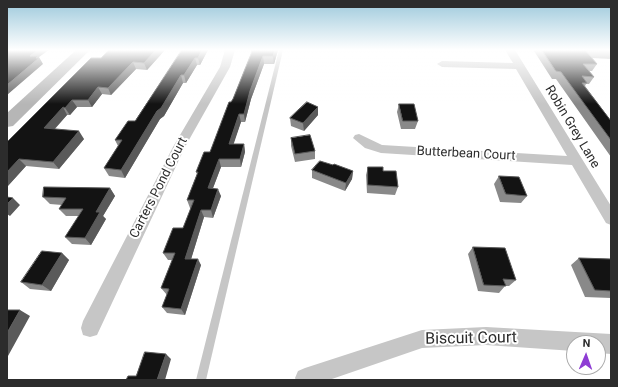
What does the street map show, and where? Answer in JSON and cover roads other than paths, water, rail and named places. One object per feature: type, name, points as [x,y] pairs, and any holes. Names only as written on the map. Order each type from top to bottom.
[{"type":"street","points":[[7,122],[64,68]]},
{"type":"street","name":"Carters Pond Court","points":[[90,328],[179,147],[225,68]]},
{"type":"street","name":"Robin Grey Lane","points":[[521,68],[611,218]]},
{"type":"street","name":"Butterbean Court","points":[[359,138],[369,145],[381,149],[577,161]]},
{"type":"street","name":"Biscuit Court","points":[[305,378],[422,339],[486,336],[566,341]]},
{"type":"lane","points":[[201,380],[277,68]]}]
